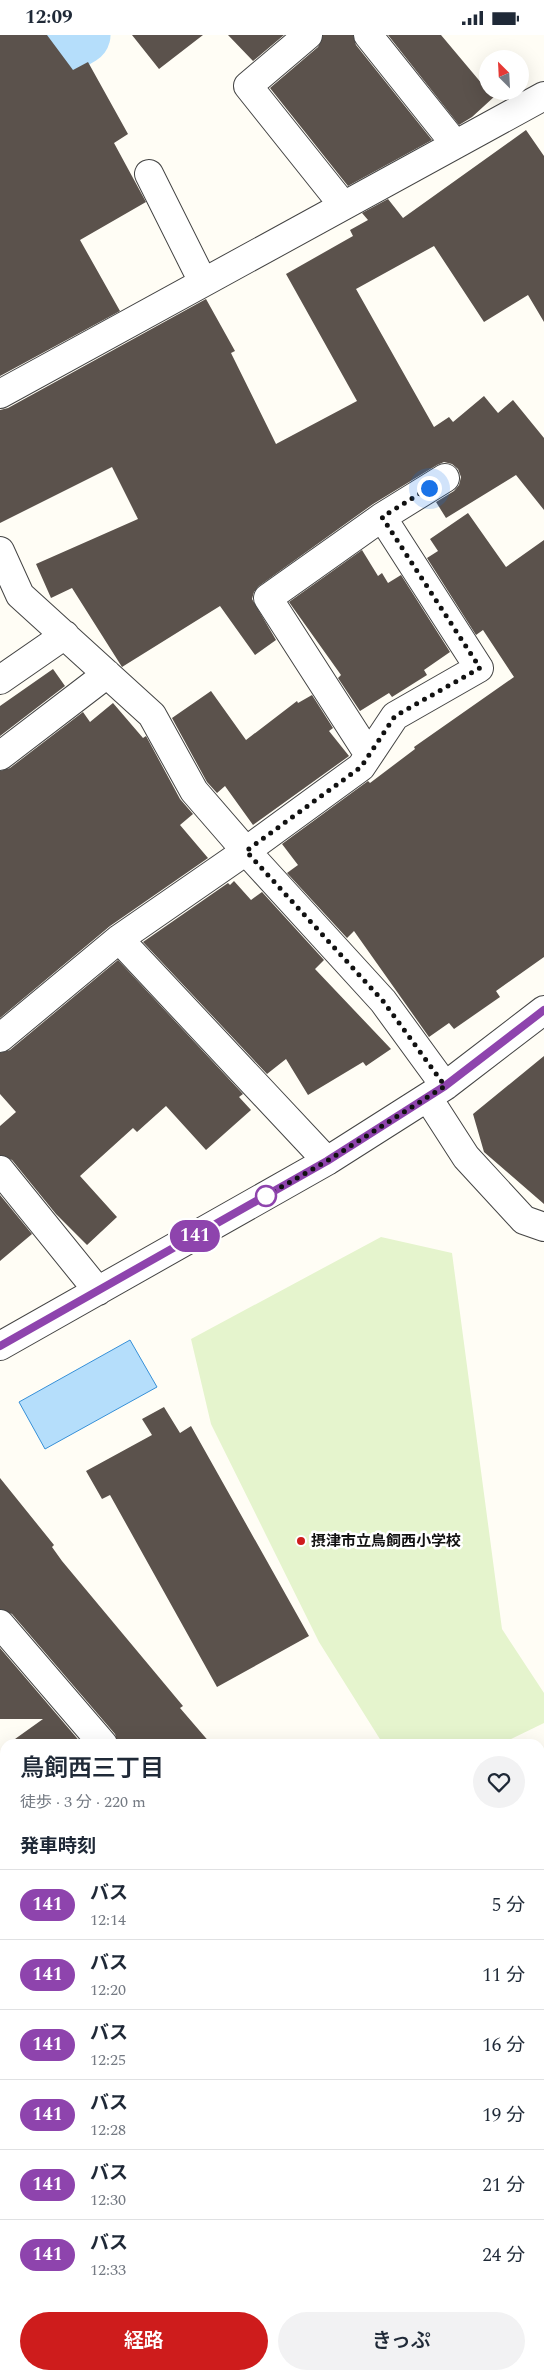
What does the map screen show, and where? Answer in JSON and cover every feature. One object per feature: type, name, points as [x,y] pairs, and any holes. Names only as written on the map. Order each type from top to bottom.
[{"type":"street","points":[[308,35],[248,86],[343,205]]},
{"type":"street","points":[[368,35],[455,144]]},
{"type":"street","points":[[0,393],[455,144],[542,102]]},
{"type":"street","points":[[149,174],[203,281]]},
{"type":"street","points":[[369,755],[268,598],[382,517],[445,478]]},
{"type":"street","points":[[0,1038],[119,939],[246,851],[361,767],[395,716],[480,668],[382,517]]},
{"type":"street","points":[[0,551],[20,595],[152,715],[194,791],[383,1001],[436,1092],[466,1157],[524,1220],[544,1227]]},
{"type":"street","points":[[0,680],[64,635]]},
{"type":"street","points":[[0,756],[107,674]]},
{"type":"street","points":[[119,939],[327,1161]]},
{"type":"street","points":[[0,1346],[327,1161],[436,1092],[544,1010]]},
{"type":"street","points":[[0,1170],[98,1291]]},
{"type":"street","points":[[0,1624],[99,1739]]},
{"type":"green space","points":[[381,1237],[452,1253],[502,1629],[544,1693],[544,1723],[511,1739],[380,1739],[319,1642],[211,1424],[191,1339]]},
{"type":"water","points":[[130,1340],[157,1387],[45,1449],[19,1402]]},
{"type":"building","points":[[0,35],[47,35],[73,70],[88,62],[128,134],[114,143],[146,202],[80,240],[120,311],[0,376]]},
{"type":"building","points":[[132,35],[203,35],[159,69]]},
{"type":"building","points":[[228,35],[284,35],[253,61]]},
{"type":"building","points":[[323,35],[353,35],[356,45],[432,140],[348,186],[270,88],[318,47]]},
{"type":"building","points":[[388,35],[441,35],[479,80],[479,100],[491,100],[472,117],[459,125]]},
{"type":"building","points":[[526,130],[544,156],[544,322],[528,295],[484,322],[434,246],[356,289],[434,427],[449,417],[453,422],[484,396],[498,413],[513,400],[544,438],[544,510],[516,475],[446,518],[436,502],[454,491],[459,485],[461,477],[458,469],[452,464],[444,462],[373,504],[259,586],[254,592],[252,599],[276,640],[255,655],[220,606],[122,667],[72,588],[51,598],[36,564],[138,519],[112,467],[0,523],[0,410],[8,408],[206,299],[235,351],[231,353],[276,444],[357,401],[286,274],[353,236],[350,230],[368,220],[362,213],[388,199],[403,218]]},
{"type":"building","points":[[468,513],[506,567],[544,540],[544,957],[496,991],[500,997],[454,1029],[449,1023],[429,1037],[354,931],[347,938],[287,873],[298,865],[282,844],[368,781],[370,783],[415,749],[414,747],[514,677],[483,630],[476,635],[427,558],[438,551],[430,539]]},
{"type":"building","points":[[362,550],[378,576],[382,573],[388,583],[401,575],[450,652],[424,670],[427,675],[392,697],[389,693],[360,711],[338,678],[341,675],[289,602]]},
{"type":"building","points":[[53,669],[65,686],[0,736],[0,706]]},
{"type":"building","points":[[211,691],[246,740],[297,701],[298,703],[312,695],[333,728],[329,731],[349,756],[253,825],[225,786],[217,793],[207,782],[172,718]]},
{"type":"building","points":[[113,703],[143,738],[146,736],[180,799],[193,814],[180,825],[208,858],[110,926],[0,1018],[0,771],[10,768],[83,712],[90,722]]},
{"type":"building","points":[[234,881],[251,900],[262,892],[324,960],[315,969],[391,1049],[366,1066],[363,1062],[308,1095],[286,1059],[267,1074],[143,942],[228,883],[230,885]]},
{"type":"building","points":[[118,960],[243,1094],[239,1097],[251,1110],[206,1150],[166,1106],[137,1132],[133,1128],[80,1176],[117,1217],[87,1245],[56,1214],[12,1160],[0,1155],[0,1126],[16,1112],[0,1094],[0,1053],[10,1050]]},
{"type":"building","points":[[544,1056],[544,1204],[484,1152],[473,1114]]},
{"type":"building","points":[[0,1195],[32,1234],[0,1261]]},
{"type":"building","points":[[164,1407],[180,1433],[191,1426],[309,1636],[217,1687],[110,1495],[102,1499],[86,1471],[152,1435],[142,1419]]},
{"type":"building","points":[[0,1478],[54,1545],[52,1547],[62,1561],[183,1706],[180,1708],[207,1739],[116,1739],[115,1734],[12,1614],[0,1609]]},
{"type":"building","points":[[0,1648],[78,1739],[15,1739],[43,1719],[0,1719]]},
{"type":"waterway","points":[[0,83],[81,35]]},
{"type":"bus line","name":"141","points":[[0,1346],[327,1161],[428,1098],[544,1010]]},
{"type":"place","name":"摂津市立鳥飼西小学校","points":[[301,1541]]},
{"type":"route","points":[[266,1196],[262,1198],[327,1161],[445,1086],[383,1001],[246,851],[361,767],[395,716],[480,668],[382,517],[429,488]]}]
